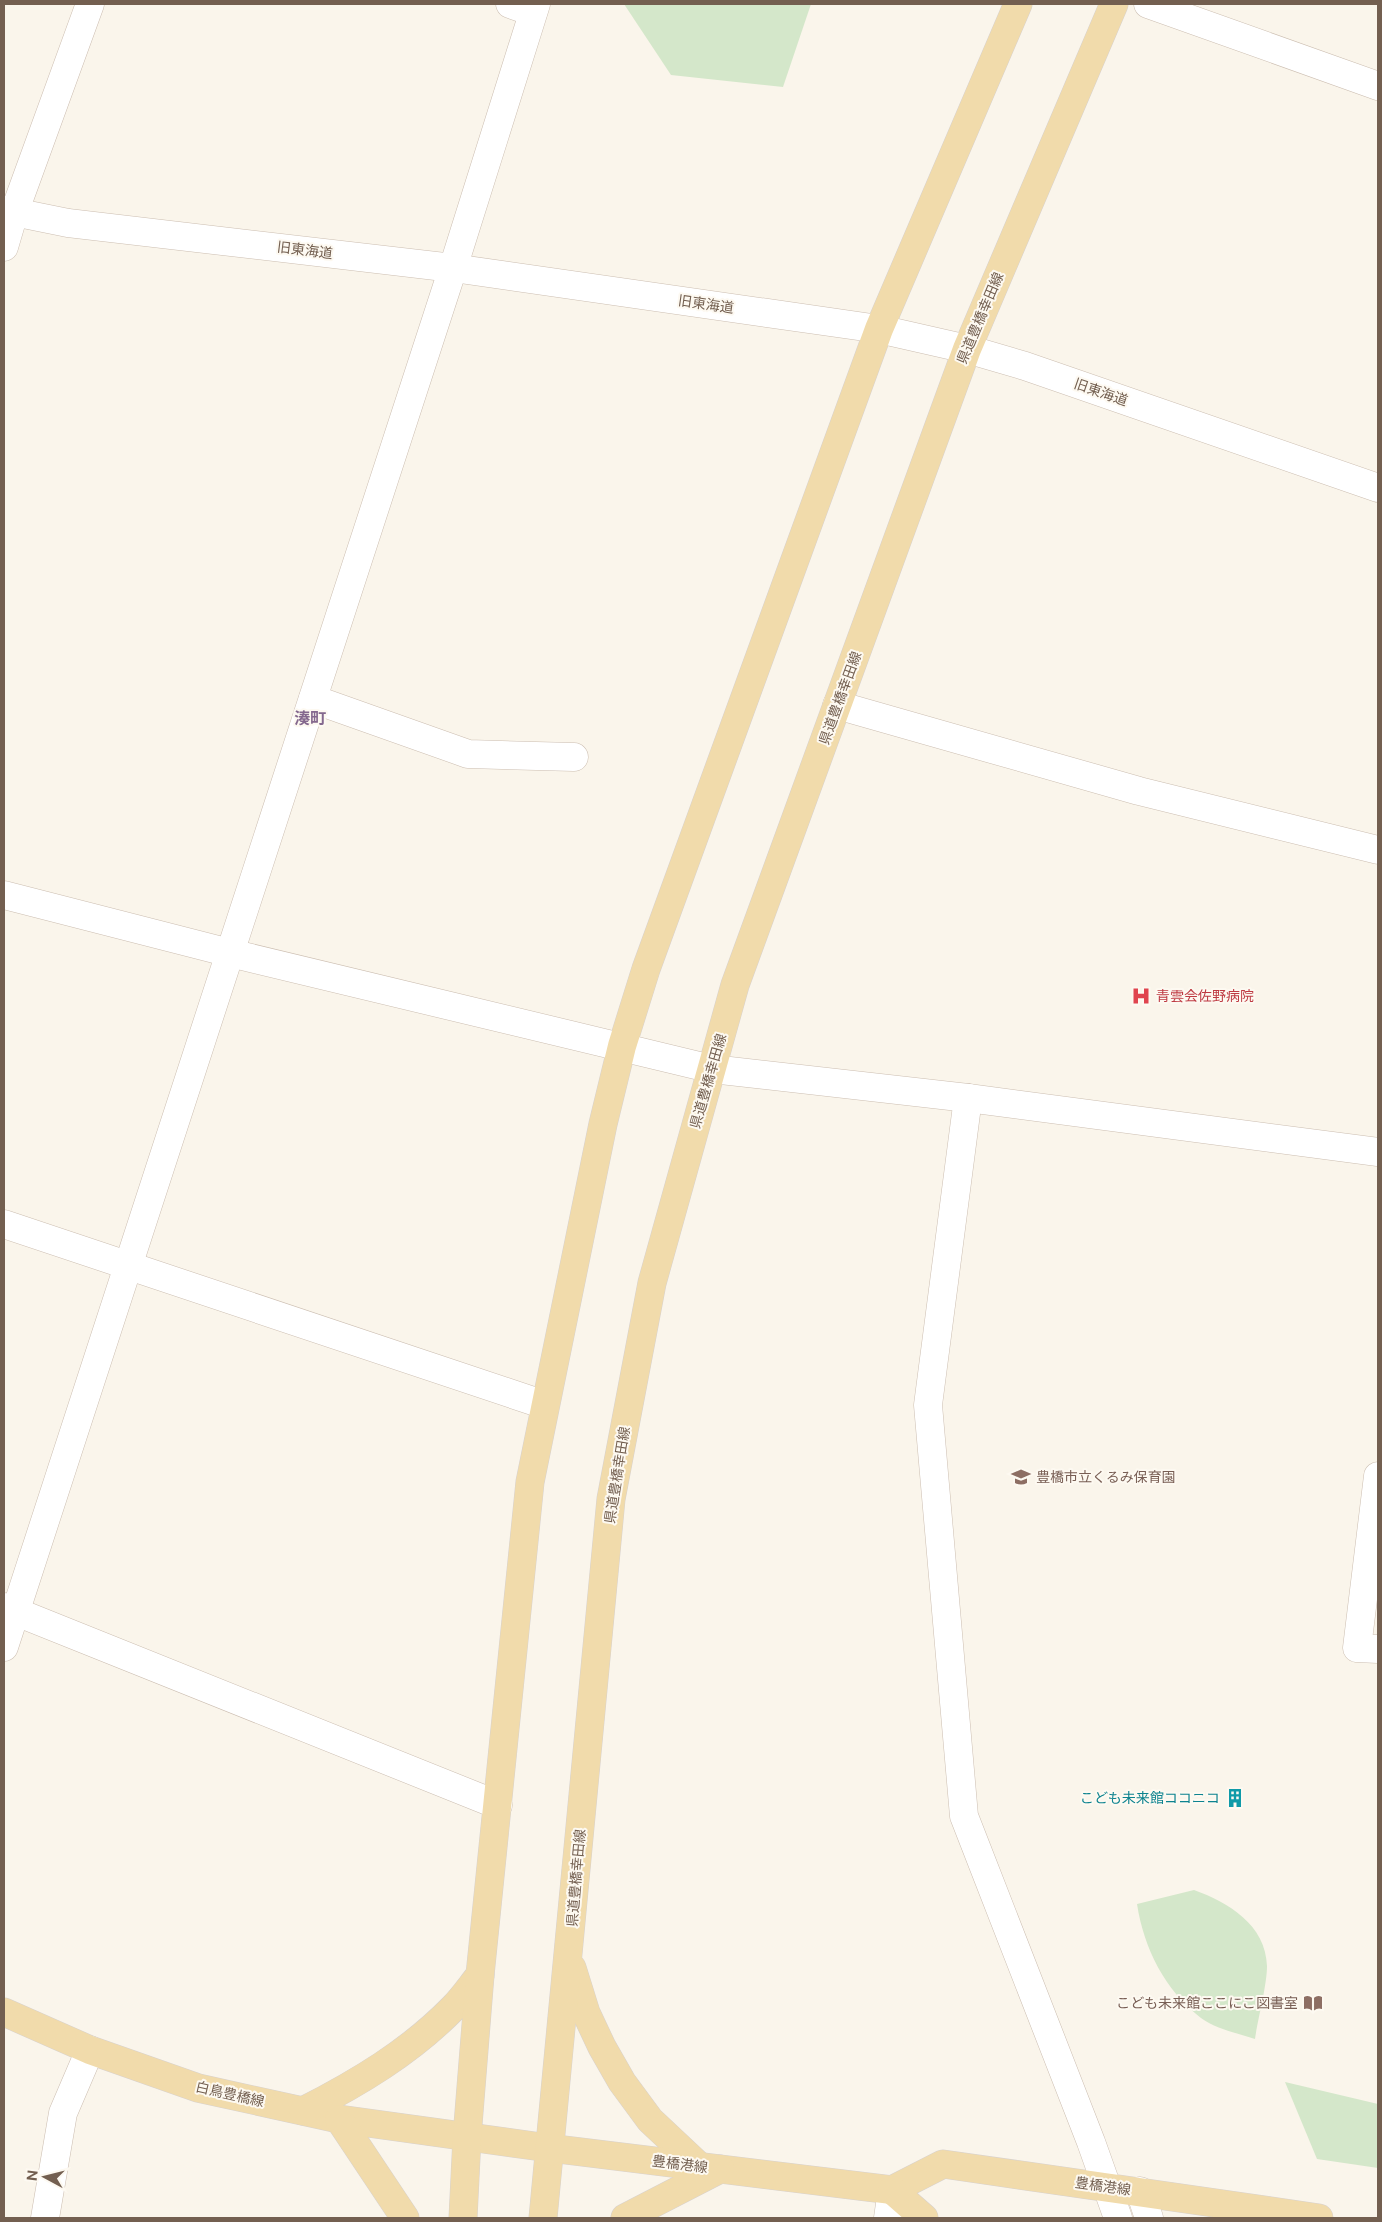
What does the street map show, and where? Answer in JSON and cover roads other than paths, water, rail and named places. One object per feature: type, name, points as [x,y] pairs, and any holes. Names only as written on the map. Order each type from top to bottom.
[{"type":"main road","points":[[463,2218],[467,2138],[480,1976],[530,1482],[603,1124],[622,1046],[646,969],[879,329],[1018,4]]},
{"type":"main road","name":"県道豊橋幸田線","points":[[543,2218],[610,1499],[652,1284],[735,985],[967,349],[1114,4]]},
{"type":"main road","points":[[569,1952],[576,1986],[586,2013],[602,2047],[622,2082],[650,2120],[709,2167],[625,2218]]},
{"type":"main road","points":[[303,2111],[357,2083],[390,2061],[454,2007],[480,1976]]},
{"type":"main road","name":"白鳥豊橋線","points":[[4,2012],[90,2050],[198,2088],[339,2119],[467,2138]]},
{"type":"main road","points":[[339,2119],[405,2218]]},
{"type":"main road","name":"豊橋港線","points":[[467,2138],[892,2190],[943,2164],[1319,2218]]},
{"type":"main road","points":[[892,2190],[924,2218]]},
{"type":"street","points":[[4,247],[9,212],[90,4]]},
{"type":"street","points":[[1148,4],[1378,86]]},
{"type":"street","points":[[4,1647],[10,1609],[129,1266],[453,268],[526,7]]},
{"type":"street","name":"旧東海道","points":[[9,212],[68,223],[453,268],[879,329],[967,349],[1035,369],[1378,488]]},
{"type":"street","points":[[313,700],[468,754],[574,757]]},
{"type":"street","points":[[837,705],[1139,791],[1378,850]]},
{"type":"street","points":[[4,895],[230,953],[712,1069],[968,1098],[1378,1152]]},
{"type":"street","points":[[968,1098],[928,1406],[964,1816],[1108,2187],[1118,2218]]},
{"type":"street","points":[[4,1224],[545,1405]]},
{"type":"street","points":[[1378,1476],[1357,1648],[1378,1649]]},
{"type":"street","points":[[10,1609],[498,1805]]},
{"type":"street","points":[[45,2218],[63,2113],[90,2050]]},
{"type":"street","points":[[888,2218],[892,2190]]},
{"type":"street","points":[[1140,2192],[1149,2218]]},
{"type":"place","name":"青雲会佐野病院","points":[[1141,996]]},
{"type":"place","name":"豊橋市立くるみ保育園","points":[[1021,1477]]},
{"type":"place","name":"こども未来館ココニコ","points":[[1235,1798]]},
{"type":"place","name":"こども未来館ここにこ図書室","points":[[1313,2003]]},
{"type":"district","name":"湊町","points":[[310,718]]}]
